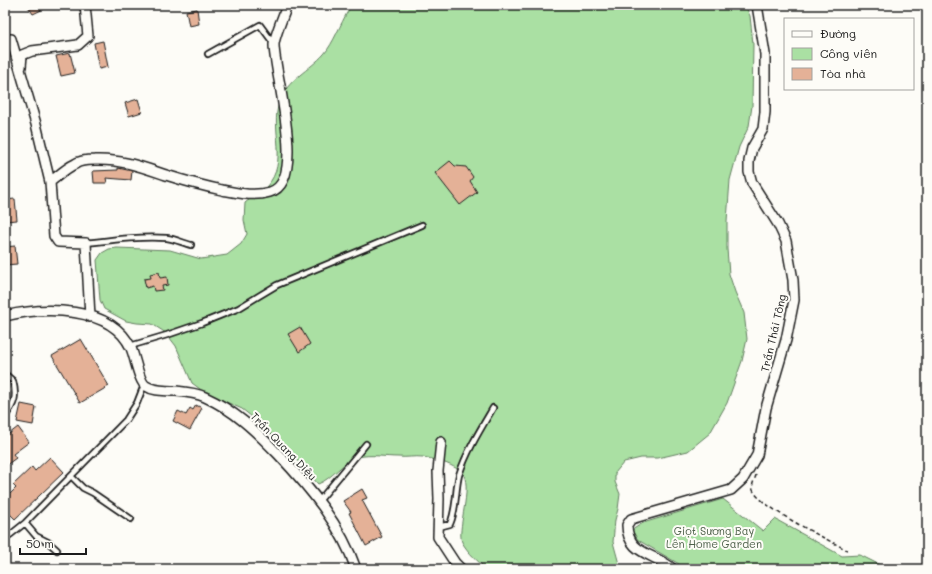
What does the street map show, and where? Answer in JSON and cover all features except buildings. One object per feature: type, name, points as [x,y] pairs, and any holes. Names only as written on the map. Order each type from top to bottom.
[{"type":"street","points":[[21,72],[22,55],[32,51],[78,45],[88,36],[85,5]]},
{"type":"street","points":[[50,182],[75,163],[92,160],[115,160],[134,164],[207,187],[240,194],[264,194],[276,189],[282,183],[285,174],[288,150],[285,108],[279,82],[274,44],[287,5]]},
{"type":"street","name":"Trần Thái Tông","points":[[673,569],[633,545],[628,539],[627,525],[631,519],[731,490],[743,479],[757,455],[766,408],[786,340],[794,300],[793,280],[786,241],[778,224],[752,183],[749,172],[749,161],[752,148],[762,129],[765,112],[765,54],[757,5]]},
{"type":"street","points":[[5,39],[11,39],[36,124],[50,182],[54,236],[58,242],[86,243],[90,317]]},
{"type":"street","points":[[5,316],[24,311],[50,310],[71,312],[105,321],[118,330],[130,346],[136,360],[140,378],[144,385]]},
{"type":"street","name":"Trần Quang Diệu","points":[[144,385],[152,390],[176,391],[200,395],[224,407],[256,431],[288,464],[319,501],[339,531],[356,569]]},
{"type":"street","points":[[441,442],[438,471],[440,499],[438,537],[455,563],[461,569]]},
{"type":"lane","points":[[208,54],[260,25],[274,44]]},
{"type":"lane","points":[[130,346],[195,325],[239,308],[277,285],[422,225]]},
{"type":"lane","points":[[86,243],[156,238],[191,245]]},
{"type":"lane","points":[[5,374],[8,375],[13,381],[16,395],[13,406],[5,416]]},
{"type":"lane","points":[[10,535],[25,523],[126,420],[138,403],[144,385]]},
{"type":"lane","points":[[439,527],[450,524],[455,514],[459,476],[469,449],[493,408]]},
{"type":"lane","points":[[319,501],[366,444]]},
{"type":"lane","points":[[71,476],[83,488],[93,493],[131,519]]},
{"type":"lane","points":[[25,523],[36,536],[48,542],[57,550]]},
{"type":"path","points":[[756,472],[756,477],[752,485],[754,491],[768,506],[847,550]]},
{"type":"green space","points":[[349,5],[745,5],[750,16],[753,44],[752,106],[749,126],[739,147],[730,180],[727,221],[727,249],[729,274],[744,313],[747,339],[742,361],[727,403],[710,433],[688,451],[658,458],[641,458],[624,462],[615,473],[615,482],[620,494],[613,542],[619,564],[623,569],[486,569],[470,553],[462,542],[461,529],[466,485],[465,478],[459,470],[434,459],[423,457],[363,456],[347,462],[323,482],[318,484],[261,424],[242,409],[204,392],[192,383],[176,346],[166,333],[152,324],[126,321],[104,309],[100,300],[97,260],[102,253],[109,249],[170,250],[201,259],[227,255],[241,244],[247,234],[244,220],[245,203],[267,186],[277,167],[278,145],[276,124],[279,103],[282,95],[299,76],[318,60],[327,50],[348,11]]},
{"type":"green space","name":"Giọt Sương Bay Lên Home Garden","points":[[723,499],[763,531],[775,519],[842,556],[860,555],[888,569],[682,569],[679,564],[638,540],[632,530],[643,523]]}]
